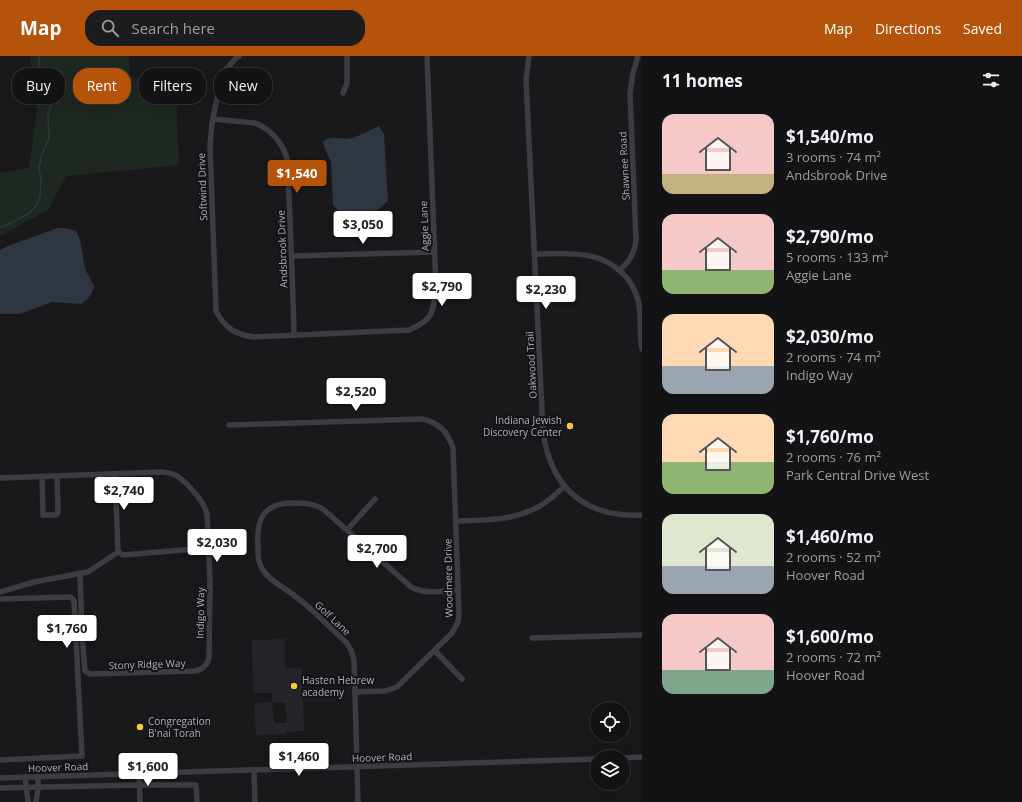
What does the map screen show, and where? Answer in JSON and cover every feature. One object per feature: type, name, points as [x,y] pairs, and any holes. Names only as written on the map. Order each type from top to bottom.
[{"type":"street","points":[[343,93],[347,83],[347,56]]},
{"type":"street","name":"Aggie Lane","points":[[220,318],[229,328],[241,335],[254,337],[408,330],[421,324],[432,313],[434,309],[436,288],[426,56]]},
{"type":"street","name":"Oakwood Trail","points":[[530,56],[526,80],[544,441],[555,473],[565,486],[582,501],[600,511],[621,515],[642,515]]},
{"type":"street","name":"Shawnee Road","points":[[620,270],[630,260],[635,250],[636,240],[630,93],[632,73],[638,56]]},
{"type":"street","name":"Softwind Drive","points":[[220,318],[216,311],[210,145],[213,118],[222,74],[234,57]]},
{"type":"street","name":"Andsbrook Drive","points":[[213,118],[255,122],[270,131],[279,141],[286,156],[292,256],[294,335]]},
{"type":"street","points":[[292,256],[434,252]]},
{"type":"street","points":[[535,254],[588,254],[604,259],[620,270],[629,281],[638,300],[640,309],[642,349]]},
{"type":"street","name":"Woodmere Drive","points":[[229,425],[422,419],[433,422],[443,429],[451,441],[453,450],[459,616],[456,628],[435,651],[393,689],[385,691],[355,692]]},
{"type":"street","name":"Indigo Way","points":[[115,474],[162,472],[176,475],[184,481],[206,508],[210,582],[209,658],[206,666]]},
{"type":"street","points":[[0,478],[115,474],[118,552]]},
{"type":"street","points":[[42,476],[43,514],[45,516],[57,515],[58,513],[57,476]]},
{"type":"street","points":[[456,521],[504,519],[520,515],[543,504],[565,486]]},
{"type":"street","points":[[375,499],[347,530],[413,588],[426,592],[458,590]]},
{"type":"street","name":"Golf Lane","points":[[347,530],[323,509],[315,504],[306,503],[280,504],[270,508],[260,521],[257,532],[259,561],[261,568],[267,575],[302,601],[349,646],[354,660],[358,802]]},
{"type":"street","points":[[118,552],[123,555],[207,548]]},
{"type":"street","points":[[0,592],[34,582],[88,572],[118,552]]},
{"type":"street","name":"Stony Ridge Way","points":[[80,573],[82,635],[85,670],[87,673],[194,671],[206,666]]},
{"type":"street","points":[[0,599],[73,598],[82,756],[0,760]]},
{"type":"street","points":[[532,638],[642,635]]},
{"type":"street","points":[[435,651],[462,679]]},
{"type":"street","points":[[630,758],[642,757]]},
{"type":"street","name":"Hoover Road","points":[[0,778],[590,759]]},
{"type":"street","points":[[254,770],[255,802]]},
{"type":"street","points":[[139,773],[140,802]]},
{"type":"street","points":[[36,802],[38,776]]},
{"type":"street","points":[[25,777],[28,802]]},
{"type":"street","name":"Hoover Road","points":[[0,788],[196,785],[197,802]]},
{"type":"shaded area","points":[[30,56],[129,56],[130,68],[73,68],[73,104],[131,104],[131,75],[139,79],[139,104],[176,104],[179,165],[66,176],[48,210],[0,236],[0,173],[29,168],[37,111],[36,104],[65,104],[65,68],[32,68]]},
{"type":"shaded area","points":[[379,126],[384,134],[388,201],[378,210],[347,213],[339,211],[333,205],[331,162],[324,147],[323,141],[330,138],[352,138]]},
{"type":"shaded area","points":[[57,228],[65,228],[76,231],[81,245],[85,268],[94,286],[91,294],[81,304],[52,302],[19,314],[0,314],[0,250]]},
{"type":"shaded area","points":[[285,639],[285,669],[302,667],[304,731],[286,731],[286,734],[256,735],[254,703],[272,702],[272,693],[253,693],[252,640]],"holes":[[[272,702],[285,703],[287,723],[274,723]]]},
{"type":"waterway","points":[[0,228],[28,214],[36,206],[40,197],[41,180],[39,168],[42,154],[49,139],[48,115],[54,94],[52,85],[40,69],[39,56]]},
{"type":"place","name":"Indiana Jewish Discovery Center","points":[[570,426]]},
{"type":"place","name":"Hasten Hebrew academy","points":[[294,686]]},
{"type":"place","name":"Congregation B'nai Torah","points":[[140,727]]}]
